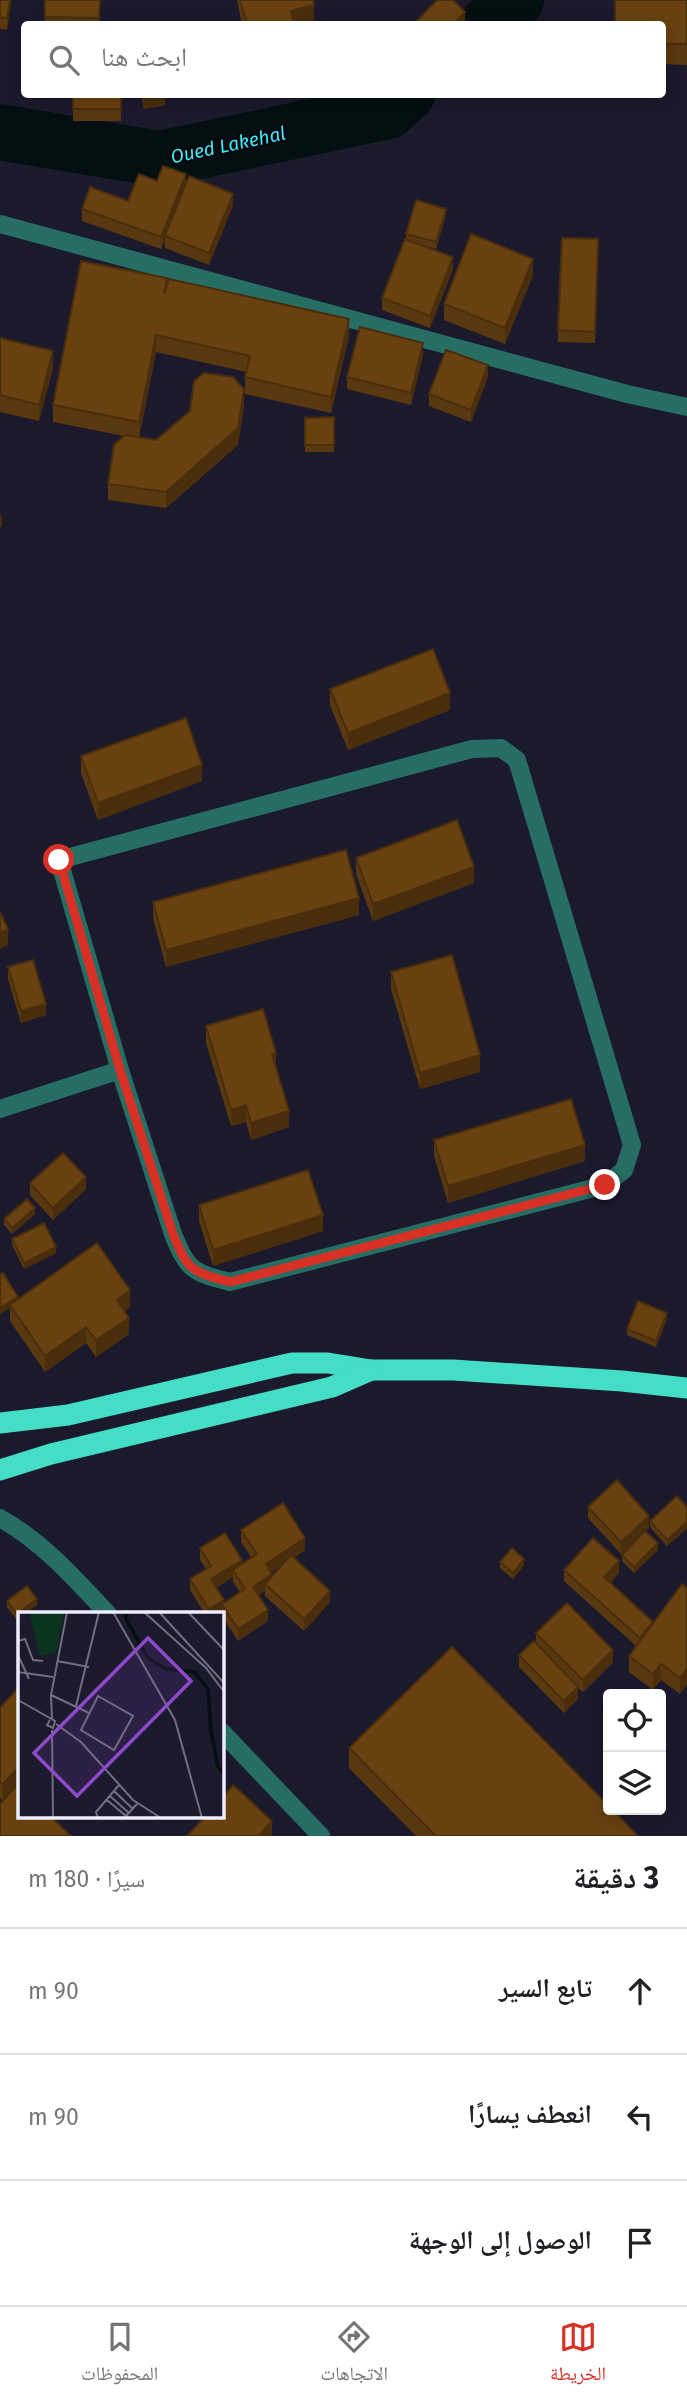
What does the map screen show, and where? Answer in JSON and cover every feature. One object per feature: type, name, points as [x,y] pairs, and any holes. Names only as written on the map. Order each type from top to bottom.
[{"type":"highway","points":[[0,1423],[68,1415],[292,1363],[328,1363],[371,1370],[466,1371],[687,1388]]},
{"type":"highway","points":[[0,1470],[51,1454],[332,1387],[371,1370]]},
{"type":"street","points":[[0,224],[627,394],[687,407]]},
{"type":"street","points":[[501,748],[517,760],[632,1145],[624,1170],[605,1185],[230,1282],[201,1275],[184,1260],[120,1070],[59,860],[472,750],[501,748]]},
{"type":"street","points":[[0,1109],[120,1070]]},
{"type":"street","points":[[0,1517],[47,1550],[106,1612]]},
{"type":"street","points":[[224,1734],[321,1836]]},
{"type":"building","points":[[0,0],[10,0],[7,18],[0,17]]},
{"type":"building","points":[[45,0],[100,0],[99,18],[45,17]]},
{"type":"building","points":[[240,0],[313,0],[314,5],[291,11],[293,21],[246,21]]},
{"type":"building","points":[[437,0],[453,0],[465,12],[456,21],[417,21]]},
{"type":"building","points":[[615,0],[687,0],[687,44],[666,44],[666,21],[615,21]]},
{"type":"building","points":[[73,98],[121,98],[121,109],[73,109]]},
{"type":"building","points":[[163,166],[186,174],[161,237],[82,209],[90,187],[128,201],[139,174],[157,181]]},
{"type":"building","points":[[189,176],[233,194],[209,253],[165,236]]},
{"type":"building","points":[[416,200],[446,209],[436,242],[406,234]]},
{"type":"building","points":[[471,234],[533,259],[505,328],[444,304]]},
{"type":"building","points":[[562,238],[598,239],[595,332],[558,330]]},
{"type":"building","points":[[405,239],[453,257],[430,316],[382,298]]},
{"type":"building","points":[[81,261],[167,278],[164,294],[169,279],[349,319],[331,397],[245,377],[250,356],[156,335],[139,422],[53,405]]},
{"type":"building","points":[[360,327],[423,343],[411,393],[347,377]]},
{"type":"building","points":[[0,338],[53,351],[39,405],[0,395]]},
{"type":"building","points":[[446,350],[488,365],[471,410],[429,394]]},
{"type":"building","points":[[204,373],[233,377],[244,389],[238,428],[166,492],[108,484],[114,445],[125,435],[156,440],[190,411],[194,381]]},
{"type":"building","points":[[334,417],[334,445],[305,445],[305,418]]},
{"type":"building","points":[[433,649],[450,693],[348,733],[330,689]]},
{"type":"building","points":[[186,718],[202,765],[98,803],[81,756]]},
{"type":"building","points":[[457,820],[474,867],[373,904],[356,858]]},
{"type":"building","points":[[346,850],[359,898],[166,950],[153,902]]},
{"type":"building","points":[[0,912],[8,929],[0,933]]},
{"type":"building","points":[[452,955],[480,1055],[420,1073],[391,972]]},
{"type":"building","points":[[33,960],[46,1004],[21,1011],[8,967]]},
{"type":"building","points":[[263,1009],[276,1053],[272,1054],[289,1111],[251,1123],[246,1105],[231,1110],[206,1026]]},
{"type":"building","points":[[571,1099],[585,1145],[448,1186],[434,1140]]},
{"type":"building","points":[[63,1153],[86,1177],[53,1208],[30,1183]]},
{"type":"building","points":[[308,1170],[323,1215],[213,1250],[199,1205]]},
{"type":"building","points":[[27,1199],[35,1208],[12,1228],[4,1219]]},
{"type":"building","points":[[44,1223],[56,1247],[24,1263],[12,1239]]},
{"type":"building","points":[[97,1243],[130,1290],[117,1300],[129,1318],[96,1340],[86,1327],[45,1356],[10,1305]]},
{"type":"building","points":[[3,1273],[18,1297],[0,1308],[0,1274]]},
{"type":"building","points":[[638,1301],[667,1313],[656,1341],[627,1329]]},
{"type":"building","points":[[617,1480],[649,1516],[621,1542],[588,1507]]},
{"type":"building","points":[[677,1496],[687,1507],[687,1522],[667,1540],[650,1521]]},
{"type":"building","points":[[283,1503],[305,1538],[266,1564],[272,1574],[253,1587],[268,1610],[238,1629],[222,1604],[245,1589],[233,1570],[257,1554],[241,1530]]},
{"type":"building","points":[[645,1531],[658,1543],[634,1567],[622,1555]]},
{"type":"building","points":[[225,1533],[242,1560],[211,1579],[224,1600],[209,1609],[190,1579],[211,1566],[200,1548]]},
{"type":"building","points":[[593,1538],[619,1561],[604,1577],[653,1622],[640,1638],[564,1570]]},
{"type":"building","points":[[512,1548],[524,1559],[513,1573],[500,1562]]},
{"type":"building","points":[[291,1555],[330,1591],[304,1619],[265,1584]]},
{"type":"building","points":[[682,1584],[687,1588],[687,1669],[680,1678],[661,1664],[653,1674],[629,1656]]},
{"type":"building","points":[[27,1586],[37,1599],[17,1614],[7,1601]]},
{"type":"building","points":[[567,1603],[613,1650],[583,1680],[536,1633]]},
{"type":"building","points":[[534,1641],[578,1687],[564,1701],[519,1655]]},
{"type":"building","points":[[452,1647],[603,1800],[603,1815],[618,1815],[638,1836],[436,1836],[349,1748]]},
{"type":"building","points":[[18,1688],[18,1768],[3,1784],[0,1782],[0,1708]]},
{"type":"building","points":[[17,1785],[18,1818],[52,1818],[71,1836],[0,1836],[0,1804]]},
{"type":"building","points":[[233,1785],[272,1821],[259,1836],[187,1836],[204,1818],[224,1818],[224,1796]]},
{"type":"waterway","name":"Oued Lakehal","points":[[492,21],[516,0]]},
{"type":"waterway","name":"Oued Lakehal","points":[[0,132],[160,159],[388,111],[403,98]]},
{"type":"route","points":[[59,860],[120,1070],[173,1234],[184,1260],[201,1275],[230,1282],[605,1185]]}]
